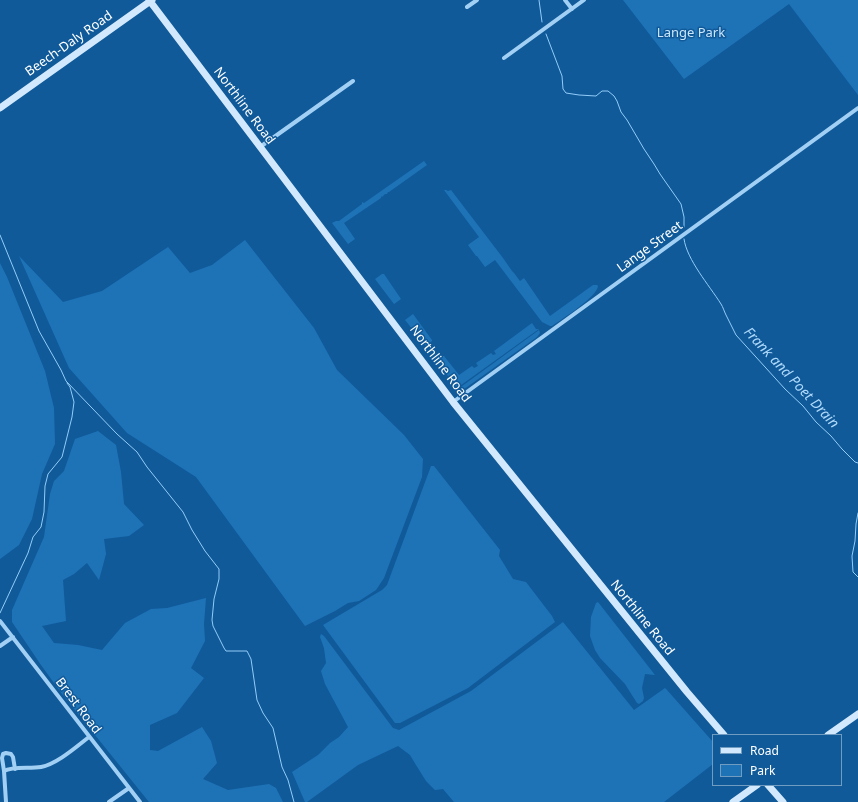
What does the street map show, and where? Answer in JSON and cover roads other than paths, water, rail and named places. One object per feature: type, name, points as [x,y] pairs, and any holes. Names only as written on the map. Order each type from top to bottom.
[{"type":"main road","name":"Beech-Daly Road","points":[[0,108],[150,0]]},
{"type":"main road","name":"Northline Road","points":[[150,0],[453,402],[687,692],[723,734]]},
{"type":"main road","points":[[829,734],[858,714]]},
{"type":"main road","points":[[733,802],[756,786]]},
{"type":"main road","points":[[769,786],[783,802]]},
{"type":"street","points":[[467,7],[477,0]]},
{"type":"street","points":[[565,0],[572,9]]},
{"type":"street","points":[[504,58],[584,0]]},
{"type":"street","points":[[260,147],[353,81]]},
{"type":"street","name":"Lange Street","points":[[453,402],[858,108]]},
{"type":"street","name":"Brest Road","points":[[0,621],[140,802]]},
{"type":"street","points":[[0,646],[13,637]]},
{"type":"street","points":[[4,772],[7,770],[35,768],[49,765],[89,737]]},
{"type":"street","points":[[6,802],[2,758],[3,754],[11,754],[15,769]]},
{"type":"street","points":[[109,802],[129,788]]},
{"type":"waterway","name":"Frank and Poet Drain","points":[[539,0],[542,22]]},
{"type":"waterway","name":"Frank and Poet Drain","points":[[546,34],[562,76],[563,89],[566,93],[596,96],[602,91],[608,91],[614,96],[621,112],[660,174],[681,204],[684,217],[684,227]]},
{"type":"waterway","points":[[0,235],[39,331],[66,381],[117,434],[137,452],[183,512],[205,551],[219,569],[219,579],[214,599],[212,620],[213,626],[226,651],[247,651],[251,659],[257,700],[263,713],[273,728],[282,767],[288,780],[294,802]]},
{"type":"waterway","name":"Frank and Poet Drain","points":[[684,239],[689,255],[722,305],[736,335],[785,389],[803,406],[816,422],[855,462],[858,463]]},
{"type":"waterway","points":[[0,613],[28,553],[33,537],[41,527],[44,512],[45,486],[48,474],[62,457],[72,417],[74,402],[70,387],[67,383]]},
{"type":"waterway","name":"Frank and Poet Drain","points":[[858,513],[852,556],[853,572],[858,577]]},
{"type":"park label","name":"Lange Park","points":[[691,33]]}]
